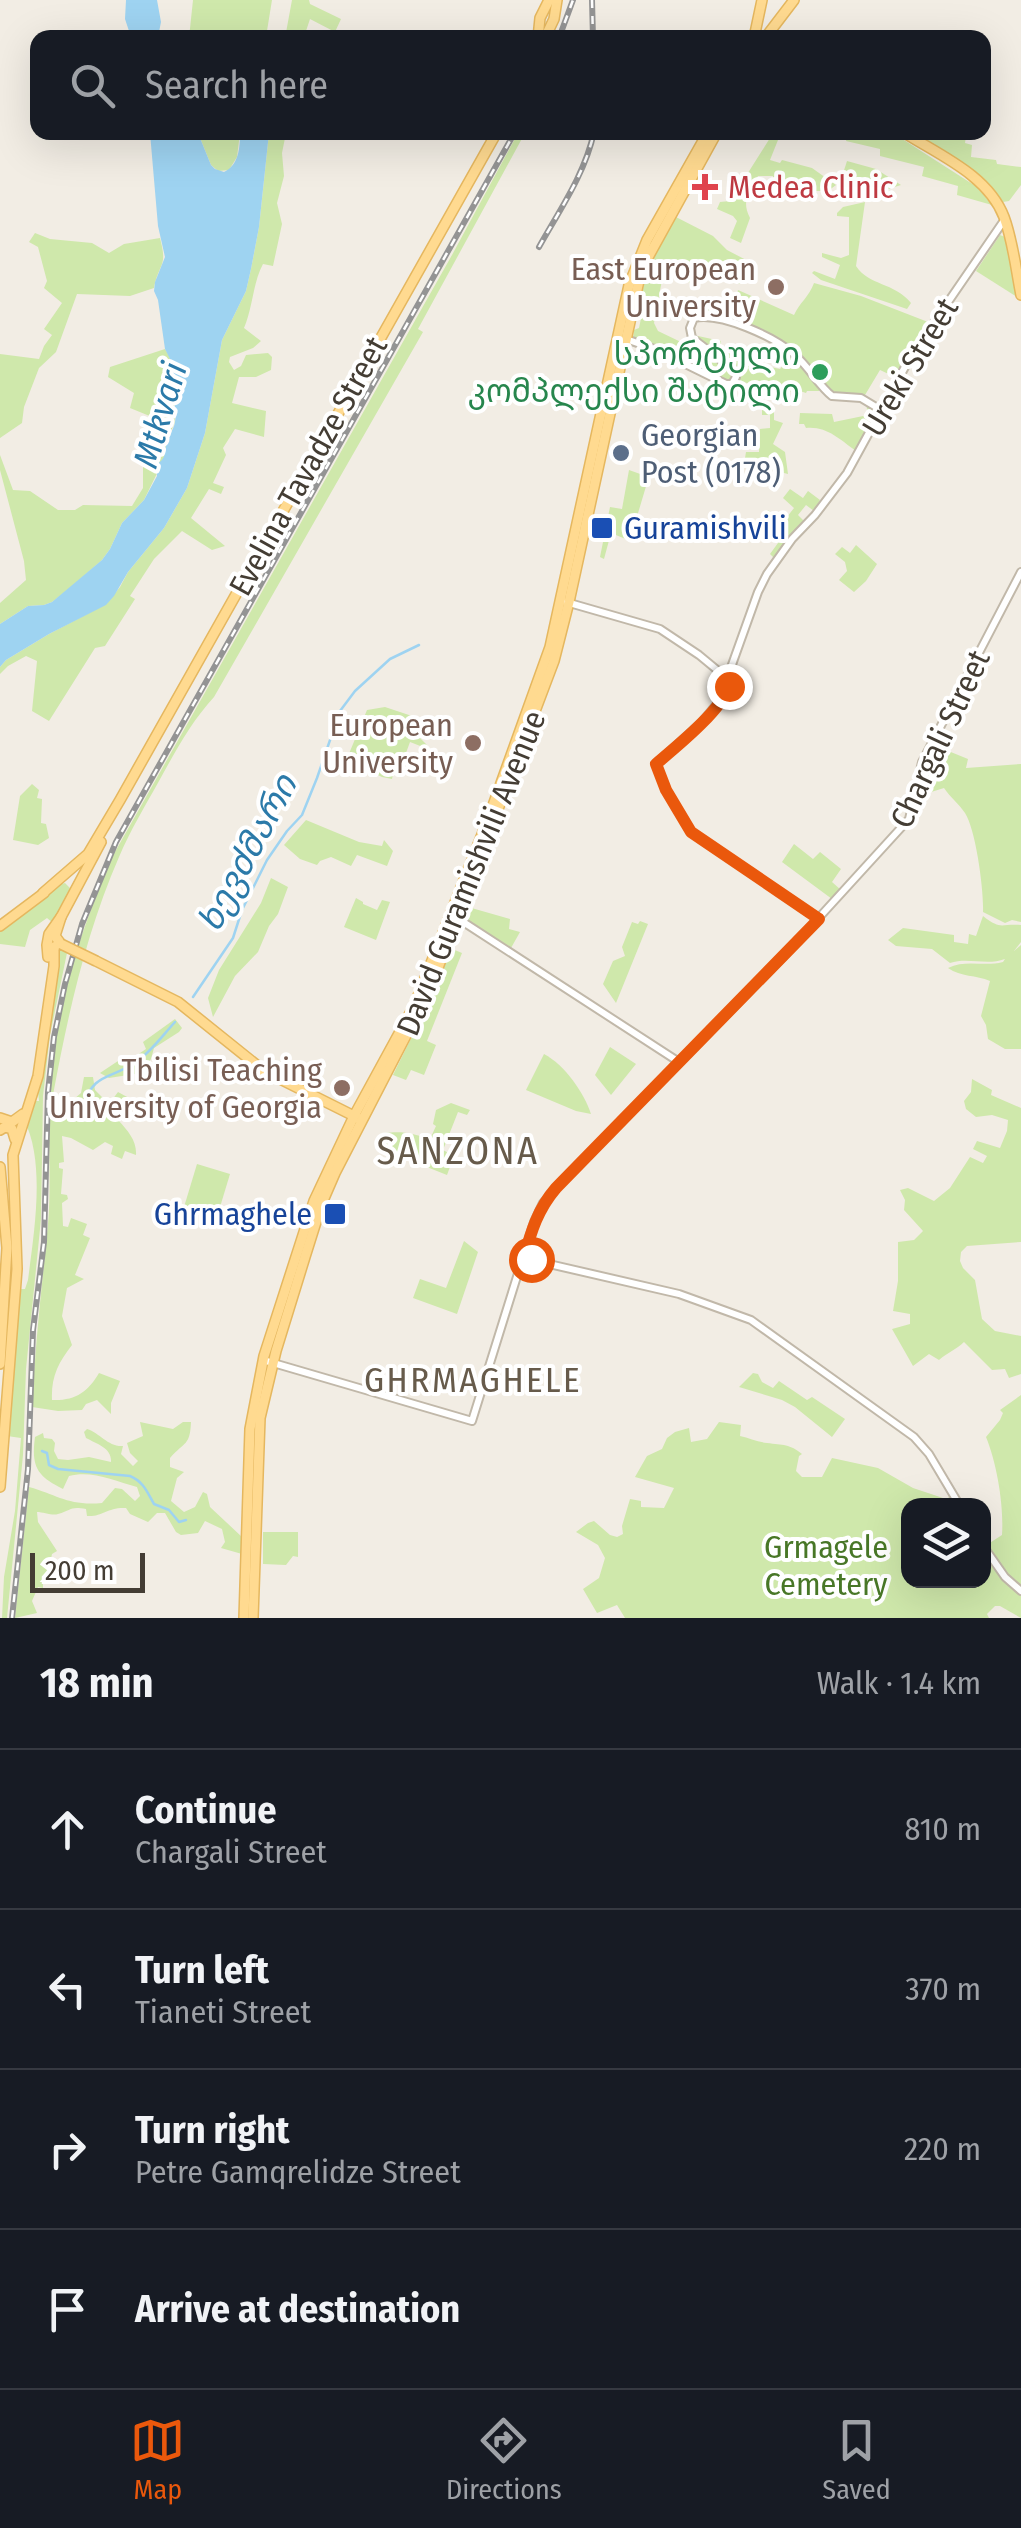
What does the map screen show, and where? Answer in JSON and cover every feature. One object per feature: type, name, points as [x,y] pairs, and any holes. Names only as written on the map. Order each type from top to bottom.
[{"type":"main road","points":[[545,30],[542,14],[548,0]]},
{"type":"main road","points":[[545,30],[559,0]]},
{"type":"main road","points":[[756,30],[762,0]]},
{"type":"main road","points":[[771,30],[794,0]]},
{"type":"main road","points":[[760,14],[767,22],[776,23]]},
{"type":"main road","name":"Evelina Tavadze Street","points":[[0,926],[88,854],[492,140]]},
{"type":"main road","name":"David Guramishvili Avenue","points":[[254,1618],[250,1586],[250,1429],[268,1362],[318,1203],[412,1010],[452,917],[550,646],[565,602],[628,285],[642,249],[703,140]]},
{"type":"main road","name":"David Guramishvili Avenue","points":[[620,338],[646,260],[714,140]]},
{"type":"main road","points":[[916,140],[974,177],[996,200],[1005,219],[1021,295]]},
{"type":"main road","name":"Evelina Tavadze Street","points":[[61,917],[120,800]]},
{"type":"main road","points":[[42,893],[67,880],[73,884],[72,896]]},
{"type":"main road","points":[[61,917],[55,936],[61,944],[186,1008],[264,1071],[359,1118]]},
{"type":"main road","points":[[52,980],[48,937],[61,917]]},
{"type":"main road","points":[[14,1147],[38,1076],[54,947],[61,944]]},
{"type":"main road","points":[[0,1118],[12,1122],[25,1112]]},
{"type":"main road","points":[[0,1130],[14,1130],[12,1174],[17,1259],[0,1487]]},
{"type":"main road","points":[[0,1167],[8,1248],[0,1364]]},
{"type":"main road","name":"David Guramishvili Avenue","points":[[244,1618],[250,1586]]},
{"type":"street","name":"Ureki Street","points":[[819,919],[691,832],[666,790],[656,764],[727,692],[729,672],[758,592],[775,561],[852,464],[912,356],[1005,219]]},
{"type":"street","points":[[620,338],[658,350],[732,384],[735,370],[690,333],[694,318],[729,320],[790,351],[832,396],[861,398],[881,410]]},
{"type":"street","name":"Chargali Street","points":[[268,1362],[472,1421],[544,1201],[819,919],[909,818],[922,762],[1021,572]]},
{"type":"street","points":[[565,602],[660,629],[728,680]]},
{"type":"street","points":[[452,917],[679,1062]]},
{"type":"street","points":[[524,1258],[680,1294],[756,1322],[914,1437],[955,1498]]},
{"type":"street","points":[[991,1557],[1005,1577],[1021,1590]]},
{"type":"green space","points":[[193,0],[272,0],[267,30],[190,30]]},
{"type":"green space","points":[[292,0],[309,0],[341,19],[336,30],[310,19],[306,30],[286,30]]},
{"type":"green space","points":[[201,140],[239,140],[237,157],[229,170],[218,171],[211,165]]},
{"type":"green space","points":[[268,140],[285,140],[284,176],[277,203],[282,224],[273,266],[263,264],[244,328],[261,341],[230,357],[229,362],[234,370],[246,355],[268,353],[272,357],[271,370],[256,377],[239,377],[232,403],[266,411],[264,437],[235,429],[223,448],[226,455],[213,483],[224,487],[221,494],[209,489],[191,518],[225,546],[212,550],[182,531],[154,559],[130,596],[135,599],[105,646],[95,648],[49,721],[32,711],[37,661],[26,656],[0,674],[0,667],[49,634],[106,604],[164,528],[187,488],[205,433],[222,340],[246,291],[259,227]]},
{"type":"green space","points":[[514,140],[521,140],[418,329],[423,332],[214,697],[171,759],[107,886],[79,974],[53,1095],[57,1102],[67,1105],[81,1093],[84,1077],[93,1077],[95,1090],[109,1104],[118,1092],[129,1098],[119,1121],[129,1132],[136,1155],[125,1151],[122,1159],[111,1154],[113,1146],[105,1142],[93,1150],[62,1136],[61,1194],[68,1199],[62,1203],[63,1226],[68,1227],[71,1218],[87,1224],[83,1235],[90,1238],[75,1275],[84,1279],[67,1288],[62,1316],[72,1345],[56,1371],[52,1400],[80,1394],[99,1373],[120,1381],[111,1414],[97,1400],[82,1410],[32,1407],[49,1207],[53,1057],[71,970],[100,886],[111,859]]},
{"type":"green space","points":[[769,140],[778,140],[770,160],[812,168],[836,185],[828,191],[771,191],[773,176],[758,176],[747,196],[750,218],[741,243],[730,238],[737,221],[717,209],[720,202],[730,201],[738,187],[742,189]]},
{"type":"green space","points":[[904,140],[977,187],[992,205],[957,195],[958,186],[922,176],[924,167],[880,156],[880,149],[846,141]]},
{"type":"green space","points":[[925,140],[965,140],[972,145],[971,157],[1021,167],[1021,185],[1009,201],[1003,202],[985,180]]},
{"type":"green space","points":[[847,161],[876,169],[901,185],[873,194],[840,183]]},
{"type":"green space","points":[[865,202],[856,266],[904,296],[911,303],[907,309],[821,280],[812,273],[835,279],[840,265],[822,257],[822,253],[841,258],[849,255],[849,217],[837,213],[843,207]]},
{"type":"green space","points":[[674,216],[713,236],[727,250],[750,262],[740,284],[699,278],[698,285],[665,275],[654,323],[658,331],[683,343],[689,338],[733,372],[733,381],[725,381],[633,339],[645,299],[638,297],[644,272]]},
{"type":"green space","points":[[35,233],[50,239],[92,243],[109,253],[124,244],[160,238],[163,260],[154,288],[130,296],[77,294],[56,352],[39,368],[22,423],[0,438],[0,354],[39,359],[52,335],[44,329],[62,303],[44,288],[47,281],[38,247],[29,242]]},
{"type":"green space","points":[[1000,235],[1005,237],[1017,297],[976,271]]},
{"type":"green space","points":[[814,283],[928,322],[895,377],[880,370],[865,395],[837,395],[790,348],[734,319],[695,314],[695,305],[733,311],[738,290],[794,315]]},
{"type":"green space","points":[[698,336],[753,353],[751,363],[780,369],[791,356],[811,374],[819,391],[777,392],[758,383],[742,385],[738,383],[741,372],[698,340]]},
{"type":"green space","points":[[165,349],[172,360],[168,379],[175,422],[166,442],[166,455],[144,500],[122,523],[102,560],[70,588],[52,602],[28,606],[0,624],[0,603],[26,580],[0,470],[0,455],[13,490],[30,491],[58,510],[75,510],[83,505],[132,506],[143,488],[143,455],[157,419],[130,408],[134,393],[108,377],[110,367]]},
{"type":"green space","points":[[866,403],[879,410],[856,451],[827,431],[799,424],[800,413],[832,414],[834,422],[868,415]]},
{"type":"green space","points":[[750,406],[774,406],[774,420],[783,423],[773,444],[785,452],[788,474],[764,468],[765,460],[745,458],[746,452],[759,452],[760,429],[770,428],[770,415],[762,415],[762,408]]},
{"type":"green space","points":[[629,470],[643,475],[647,483],[628,540],[611,533],[604,559],[600,557],[610,507],[622,509]]},
{"type":"green space","points":[[790,489],[803,498],[808,491],[820,500],[814,511],[806,505],[798,515],[805,522],[774,558],[770,554],[778,543],[770,535],[777,525],[765,514],[768,510],[783,522],[794,508],[783,498]]},
{"type":"green space","points":[[856,545],[877,564],[854,592],[839,580],[847,571],[845,562],[835,554],[842,547],[850,553]]},
{"type":"green space","points":[[385,707],[412,716],[408,726],[429,747],[410,742],[399,772],[394,770],[392,779],[346,761],[367,710]]},
{"type":"green space","points":[[936,746],[968,759],[966,768],[1021,764],[1021,922],[1005,923],[983,912],[973,833],[965,813],[944,788],[921,793],[922,777]]},
{"type":"green space","points":[[32,784],[39,790],[37,798],[42,799],[41,823],[46,824],[49,838],[38,845],[13,840],[20,796]]},
{"type":"green space","points":[[306,820],[359,842],[382,846],[384,840],[393,851],[387,866],[357,855],[351,866],[331,857],[317,865],[300,859],[284,845]]},
{"type":"green space","points":[[794,844],[813,859],[820,852],[841,869],[832,882],[841,890],[832,899],[782,862]]},
{"type":"green space","points":[[271,878],[288,887],[278,914],[258,952],[235,976],[213,1017],[208,998],[219,970],[261,903]]},
{"type":"green space","points":[[65,883],[69,892],[53,923],[47,918],[30,930],[25,947],[0,944],[0,932]]},
{"type":"green space","points":[[356,898],[377,910],[382,900],[390,902],[376,940],[344,927]]},
{"type":"green space","points":[[468,907],[510,919],[509,929],[520,932],[511,948],[464,920]]},
{"type":"green space","points":[[983,916],[998,925],[1021,925],[1021,942],[1014,951],[1021,945],[1021,1049],[1005,1049],[988,1039],[981,1016],[990,981],[948,968],[1005,959],[950,963],[932,949],[896,946],[888,940],[903,928],[954,935],[954,942],[968,944],[969,934],[976,936]]},
{"type":"green space","points":[[632,922],[648,924],[616,1003],[603,984],[613,961],[625,956],[622,947]]},
{"type":"green space","points":[[450,948],[462,953],[427,1041],[436,1045],[424,1075],[411,1070],[406,1080],[393,1075],[434,992]]},
{"type":"green space","points":[[59,949],[67,953],[50,1035],[43,1096],[41,1219],[26,1369],[23,1455],[7,1618],[2,1618],[21,1438],[7,1436],[20,1289],[25,1289],[28,1280],[37,1177],[31,1137],[24,1120],[34,1101],[39,1101]]},
{"type":"green space","points":[[175,1019],[182,1028],[154,1048],[141,1073],[109,1078],[100,1073],[127,1055],[131,1059],[146,1049],[143,1042]]},
{"type":"green space","points":[[610,1047],[636,1064],[611,1095],[595,1075]]},
{"type":"green space","points":[[544,1054],[573,1080],[591,1114],[526,1090]]},
{"type":"green space","points":[[972,1079],[992,1090],[991,1095],[1021,1108],[1021,1242],[967,1246],[960,1261],[975,1280],[982,1319],[995,1331],[1021,1336],[1021,1374],[1009,1378],[1005,1369],[992,1370],[964,1342],[939,1360],[929,1354],[913,1366],[892,1329],[910,1324],[910,1314],[893,1311],[898,1242],[914,1240],[923,1231],[904,1210],[900,1190],[908,1188],[934,1201],[950,1188],[970,1157],[983,1163],[987,1156],[973,1149],[977,1141],[1000,1148],[1007,1131],[1008,1120],[992,1115],[976,1117],[966,1109],[964,1101],[971,1092]]},
{"type":"green space","points":[[451,1103],[470,1110],[467,1115],[458,1112],[443,1150],[454,1156],[447,1175],[384,1150],[384,1133],[430,1139],[436,1126],[436,1110]]},
{"type":"green space","points":[[197,1164],[230,1174],[217,1217],[184,1207]]},
{"type":"green space","points":[[464,1241],[478,1252],[457,1314],[413,1298],[420,1279],[446,1288]]},
{"type":"green space","points":[[753,1373],[773,1388],[779,1381],[807,1400],[812,1397],[845,1419],[832,1437],[782,1400],[739,1387]]},
{"type":"green space","points":[[1021,1395],[1021,1588],[991,1554],[991,1542],[1002,1535],[1001,1498],[986,1437],[1000,1420],[1000,1410]]},
{"type":"green space","points":[[140,1422],[173,1429],[191,1422],[188,1439],[170,1458],[170,1467],[184,1472],[177,1478],[171,1501],[184,1512],[195,1507],[203,1492],[207,1494],[210,1507],[242,1537],[242,1554],[221,1548],[225,1542],[222,1529],[205,1521],[198,1533],[181,1535],[165,1513],[157,1513],[148,1522],[126,1508],[92,1516],[81,1508],[56,1514],[37,1512],[38,1522],[57,1551],[52,1554],[48,1573],[53,1574],[52,1578],[43,1577],[43,1588],[38,1587],[32,1601],[37,1613],[15,1618],[29,1487],[80,1503],[102,1503],[115,1488],[135,1501],[140,1496],[137,1487],[95,1475],[69,1476],[63,1489],[54,1484],[35,1463],[35,1437],[43,1433],[44,1438],[52,1439],[58,1459],[89,1457],[111,1462],[106,1450],[86,1438],[87,1429],[123,1446],[121,1454],[133,1466],[138,1461],[127,1443],[143,1436]]},
{"type":"green space","name":"Grmagele Cemetery","points":[[719,1422],[741,1425],[740,1436],[786,1446],[802,1454],[796,1471],[802,1477],[822,1477],[832,1458],[878,1468],[913,1488],[943,1498],[901,1498],[901,1588],[991,1588],[991,1563],[1021,1596],[1021,1618],[1000,1606],[987,1614],[989,1618],[625,1618],[617,1605],[597,1613],[583,1589],[599,1578],[605,1558],[598,1545],[576,1532],[594,1521],[610,1535],[623,1534],[630,1499],[641,1501],[641,1507],[664,1508],[674,1488],[635,1477],[647,1456],[662,1449],[675,1432],[689,1428],[691,1442],[707,1439]]},
{"type":"green space","points":[[263,1532],[298,1532],[298,1557],[293,1556],[286,1565],[263,1564]]},
{"type":"water","points":[[126,0],[157,0],[159,30],[129,30]]},
{"type":"water","points":[[151,140],[201,140],[211,165],[224,172],[236,160],[240,140],[268,140],[259,227],[246,291],[222,340],[205,433],[187,488],[164,528],[106,605],[49,634],[0,667],[0,624],[28,606],[52,602],[102,560],[122,523],[144,500],[157,476],[156,465],[164,456],[176,414],[170,381],[173,365],[165,349],[154,291],[165,257],[158,226]]},
{"type":"waterway","name":"ხევძმარი","points":[[193,997],[233,938],[267,860],[302,815],[340,711],[355,691],[390,659],[419,645]]},
{"type":"waterway","name":"ხევძმარი","points":[[72,1106],[82,1108],[97,1082],[141,1059],[175,1022]]},
{"type":"waterway","points":[[42,1451],[47,1453],[49,1465],[58,1469],[130,1476],[142,1484],[154,1504],[169,1510],[179,1522],[186,1520]]},
{"type":"railway","points":[[562,30],[573,0]]},
{"type":"railway","points":[[592,0],[593,30]]},
{"type":"railway","points":[[12,1618],[28,1469],[33,1330],[44,1242],[48,1092],[54,1037],[82,924],[116,842],[511,140]]},
{"type":"railway","points":[[539,247],[578,177],[592,140]]},
{"type":"place","name":"Medea Clinic","points":[[705,187]]},
{"type":"place","name":"East European University","points":[[776,287]]},
{"type":"place","name":"სპორტული კომპლექსი შატილი","points":[[820,372]]},
{"type":"place","name":"Georgian Post (0178)","points":[[621,453]]},
{"type":"place","name":"Guramishvili","points":[[602,528]]},
{"type":"place","name":"European University","points":[[473,743]]},
{"type":"place","name":"Tbilisi Teaching University of Georgia","points":[[342,1088]]},
{"type":"place","name":"Ghrmaghele","points":[[335,1214]]},
{"type":"district","name":"SANZONA","points":[[458,1151]]},
{"type":"district","name":"GHRMAGHELE","points":[[473,1380]]},
{"type":"route","points":[[531,1259],[524,1258],[544,1201],[819,919],[691,832],[662,782],[656,764],[702,722],[729,686]]},
{"type":"water label","name":"Mtkvari","points":[[160,415]]}]
